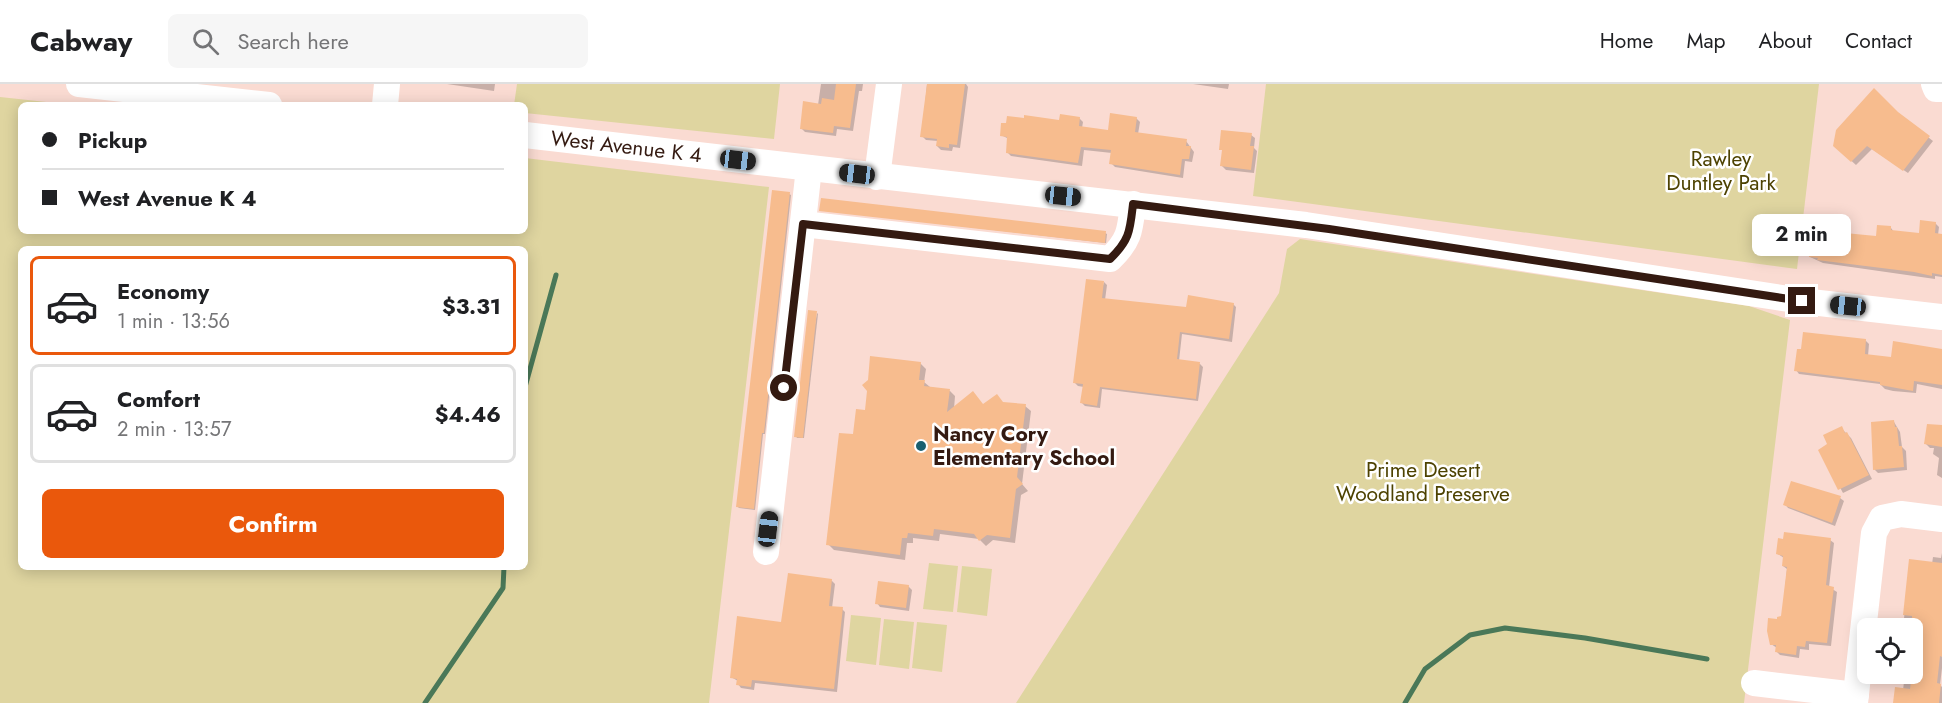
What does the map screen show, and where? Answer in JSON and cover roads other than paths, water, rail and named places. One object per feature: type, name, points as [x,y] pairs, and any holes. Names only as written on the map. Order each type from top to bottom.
[{"type":"street","points":[[79,84],[119,86],[245,102]]},
{"type":"street","points":[[385,102],[387,84]]},
{"type":"street","points":[[877,177],[889,84]]},
{"type":"street","name":"West Avenue K 4","points":[[528,135],[877,177],[1133,204],[1329,229],[1802,301],[1942,317]]},
{"type":"street","points":[[766,552],[809,168]]},
{"type":"street","points":[[803,224],[1110,259],[1120,250],[1129,234],[1133,204]]},
{"type":"street","points":[[1754,683],[1856,699],[1874,533],[1882,519],[1901,514],[1942,519]]},
{"type":"waterway","points":[[528,376],[556,275]]},
{"type":"waterway","points":[[425,703],[503,588],[504,570]]},
{"type":"waterway","points":[[1405,703],[1425,669],[1470,635],[1505,628],[1585,638],[1707,659]]},
{"type":"place","name":"Nancy Cory Elementary School","points":[[921,446]]},
{"type":"park label","name":"Rawley Duntley Park","points":[[1721,171]]},
{"type":"park label","name":"Prime Desert Woodland Preserve","points":[[1423,482]]}]
